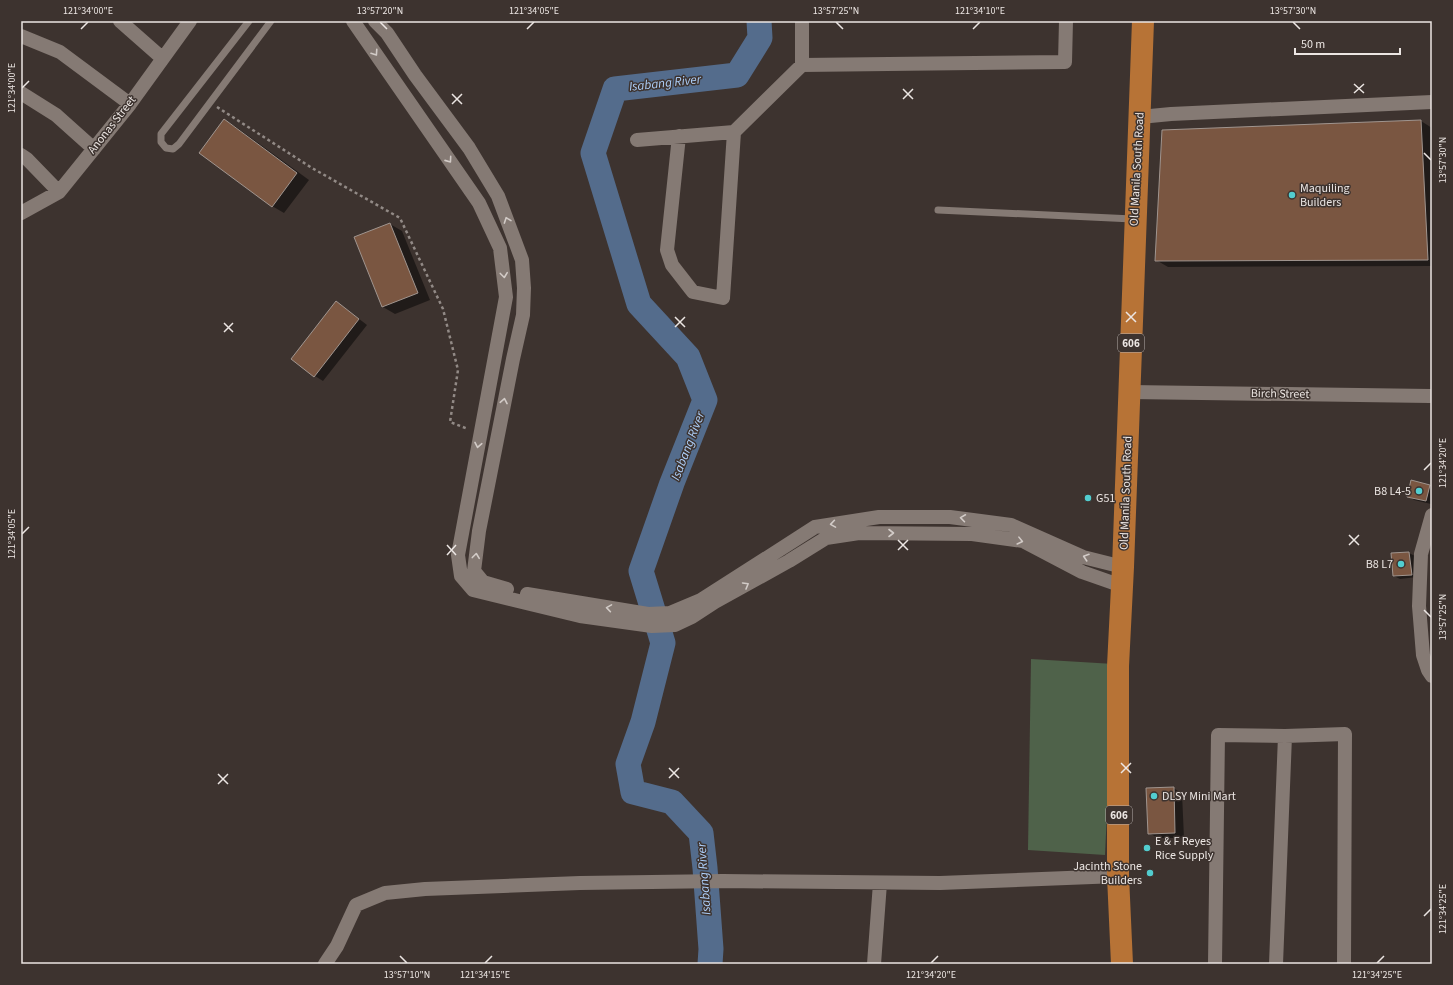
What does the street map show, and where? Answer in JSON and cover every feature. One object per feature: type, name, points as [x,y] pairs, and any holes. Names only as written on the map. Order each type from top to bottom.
[{"type":"main road","name":"Old Manila South Road","points":[[1122,964],[1118,876],[1118,666],[1130,392],[1143,21]]},
{"type":"street","points":[[120,21],[162,58]]},
{"type":"street","name":"Anonas Street","points":[[21,213],[59,192],[130,104],[190,21]]},
{"type":"street","points":[[353,21],[479,203],[500,248],[506,297],[458,555],[461,576],[473,590],[580,616],[650,620],[673,619],[815,527],[879,517],[950,517],[1011,525],[1122,576]]},
{"type":"street","points":[[375,21],[387,33],[415,76],[469,148],[498,196],[522,260],[524,288],[523,315],[500,420],[479,531],[474,571],[483,582],[530,595],[650,620]]},
{"type":"street","points":[[802,21],[802,65]]},
{"type":"street","points":[[637,140],[734,132],[802,65],[1066,62],[1066,21]]},
{"type":"street","points":[[21,36],[60,52],[130,104]]},
{"type":"street","points":[[21,93],[56,115],[94,149]]},
{"type":"street","points":[[1140,117],[1179,113],[1432,102]]},
{"type":"street","points":[[679,136],[667,250],[672,265],[693,292],[723,298],[734,132]]},
{"type":"street","points":[[21,155],[27,159],[59,192]]},
{"type":"street","points":[[462,178],[480,167]]},
{"type":"street","name":"Birch Street","points":[[1130,392],[1431,397]]},
{"type":"street","points":[[484,415],[500,420]]},
{"type":"street","points":[[1432,515],[1421,554],[1419,606],[1423,655],[1428,670],[1432,676]]},
{"type":"street","points":[[1215,964],[1218,735],[1285,736],[1345,734],[1344,964]]},
{"type":"street","points":[[1276,964],[1285,736]]},
{"type":"street","points":[[325,964],[337,946],[356,905],[384,893],[425,889],[534,884],[695,881],[940,883],[1118,876]]},
{"type":"street","points":[[874,964],[880,883]]},
{"type":"lane","points":[[249,21],[161,134],[160,138],[162,145],[169,149],[176,147],[271,21]]},
{"type":"lane","points":[[938,210],[1135,219]]},
{"type":"path","points":[[210,102],[312,168],[400,218],[443,308],[458,370],[450,422],[480,433]]},
{"type":"green space","points":[[1031,659],[1114,664],[1105,855],[1028,850]]},
{"type":"building","points":[[224,119],[297,173],[272,207],[199,153]]},
{"type":"building","name":"Maquiling Builders","points":[[1421,120],[1428,260],[1155,261],[1162,130]]},
{"type":"building","points":[[390,223],[418,293],[382,307],[354,237]]},
{"type":"building","points":[[336,301],[359,319],[314,377],[291,359]]},
{"type":"building","name":"B8 L4-5","points":[[1411,480],[1430,485],[1426,501],[1407,497]]},
{"type":"building","name":"B8 L7","points":[[1409,552],[1412,575],[1393,576],[1391,553]]},
{"type":"building","points":[[1174,787],[1175,833],[1148,834],[1146,788]]},
{"type":"waterway","name":"Isabang River","points":[[710,964],[711,949],[701,833],[672,802],[633,792],[628,764],[643,722],[663,643],[641,571],[672,483],[705,400],[688,357],[639,304],[593,153],[615,89],[737,75],[760,38],[759,21]]},
{"type":"place","name":"Maquiling Builders","points":[[1292,195]]},
{"type":"place","name":"B8 L4-5","points":[[1419,491]]},
{"type":"place","name":"G51","points":[[1088,498]]},
{"type":"place","name":"B8 L7","points":[[1401,564]]},
{"type":"place","name":"DLSY Mini Mart","points":[[1154,796]]},
{"type":"place","name":"E & F Reyes Rice Supply","points":[[1147,848]]},
{"type":"place","name":"Jacinth Stone Builders","points":[[1150,873]]}]
